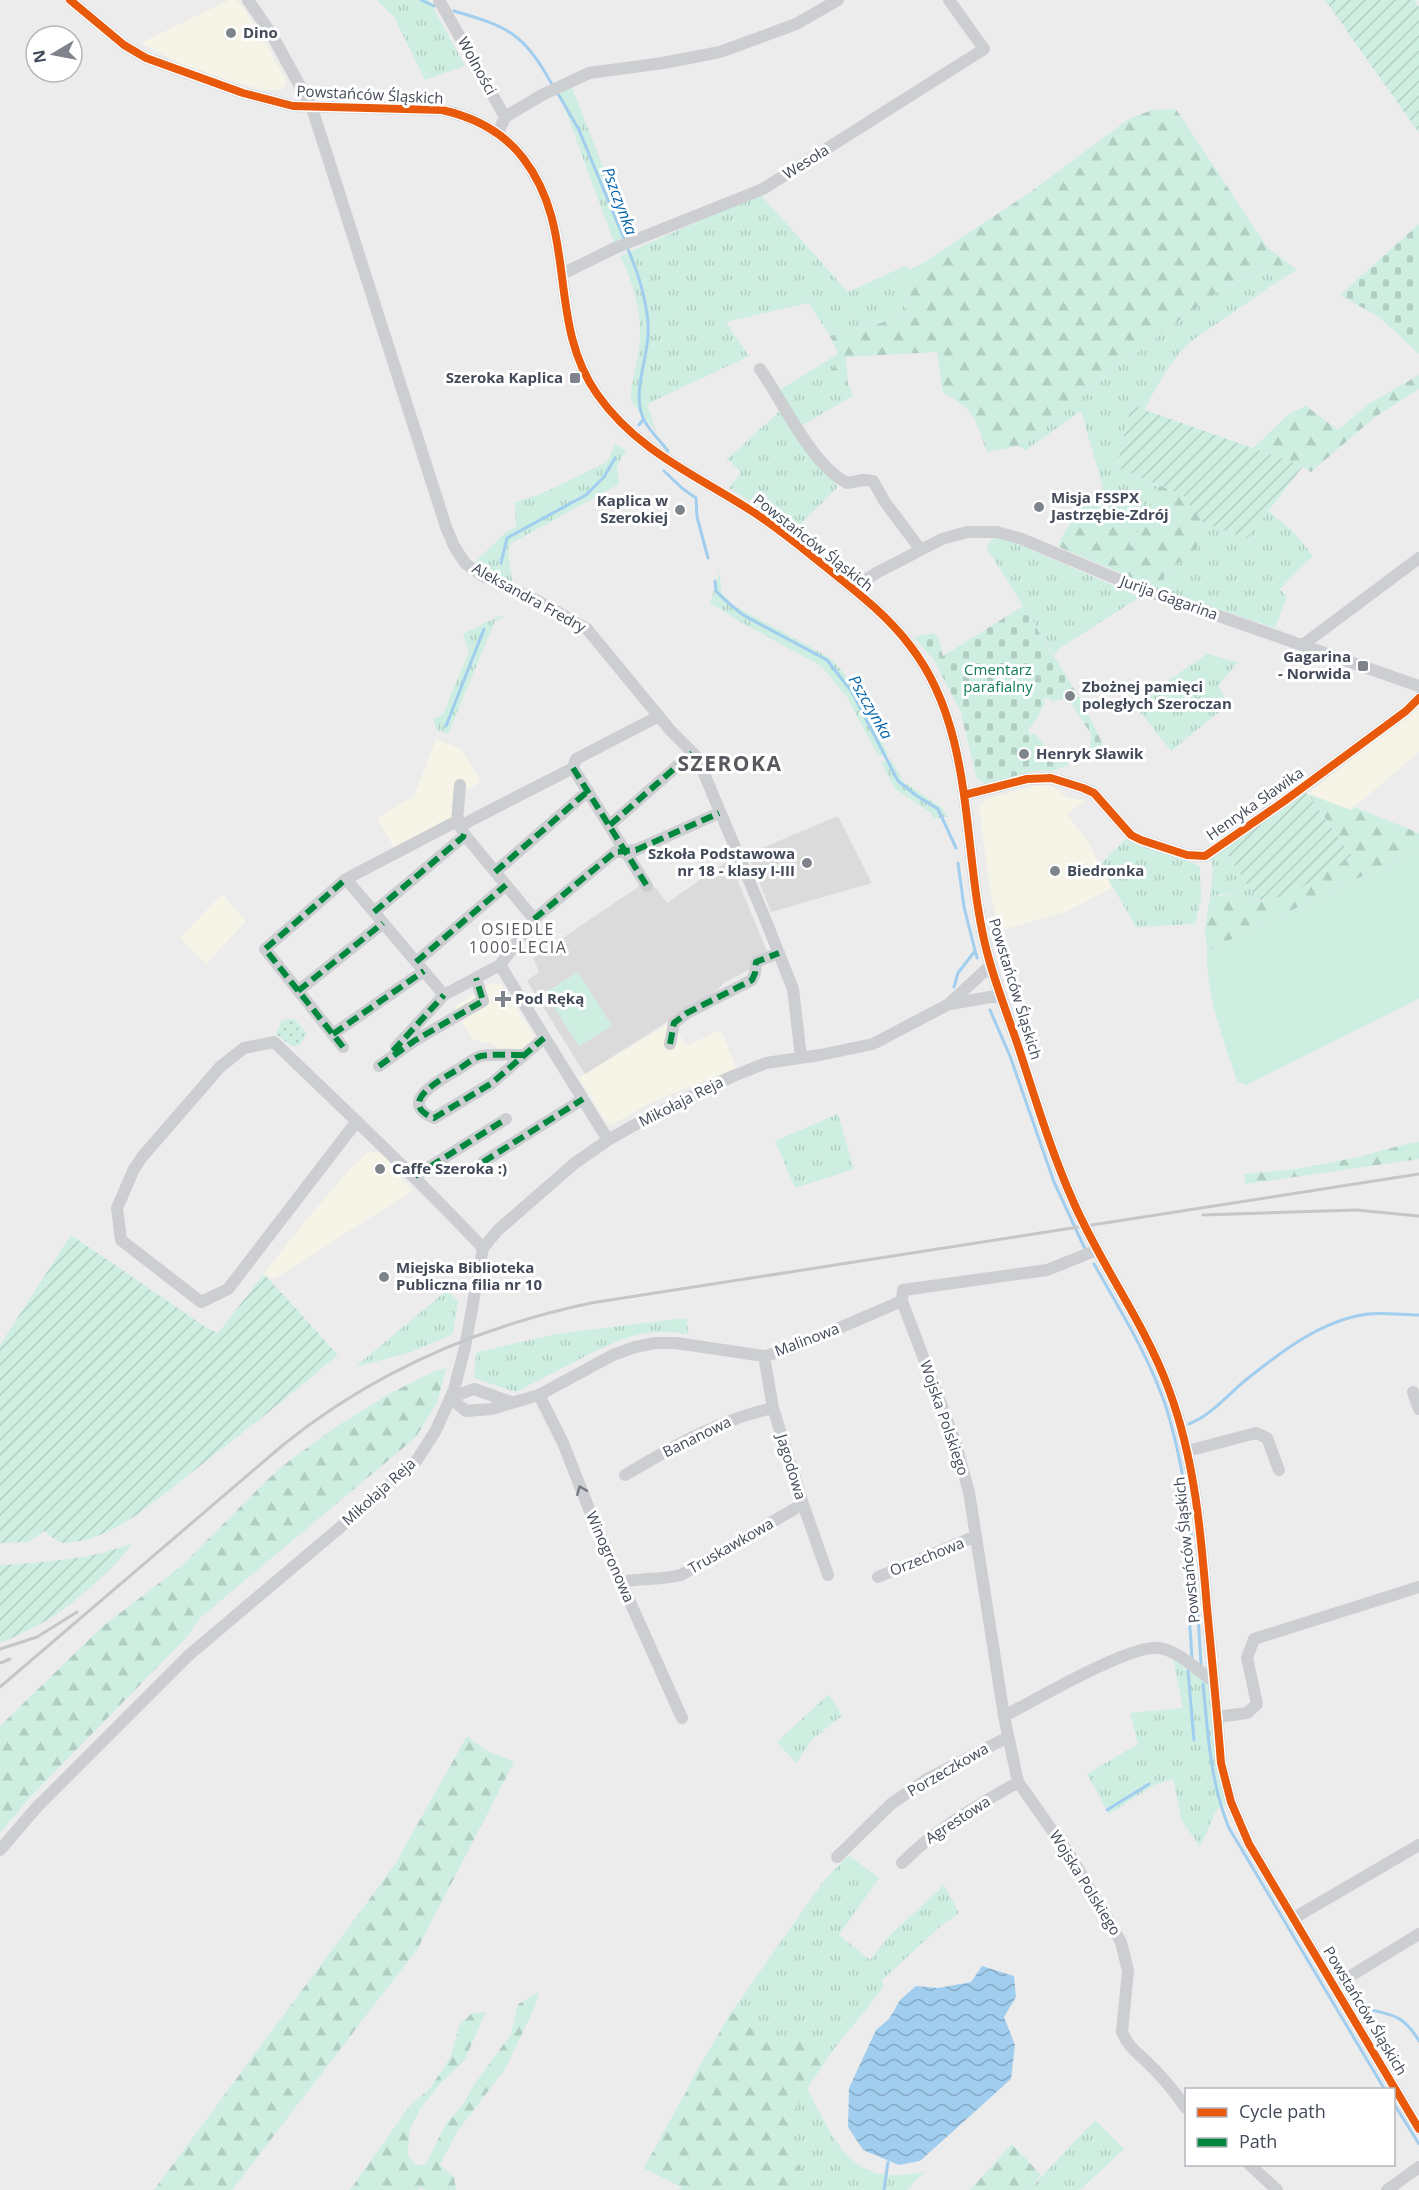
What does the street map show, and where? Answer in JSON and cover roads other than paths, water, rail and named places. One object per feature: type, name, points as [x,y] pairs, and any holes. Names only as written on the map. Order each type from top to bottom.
[{"type":"street","name":"Powstańców Śląskich","points":[[70,0],[124,45],[146,58],[243,93],[293,106],[312,108],[388,107],[442,110],[459,114],[498,133],[517,150],[534,172],[547,195],[554,219],[570,332],[579,362],[606,406],[630,432],[657,454],[755,512],[853,588],[895,628],[926,669],[951,734],[964,795],[974,895],[1000,995],[1046,1131],[1073,1202],[1097,1250],[1152,1347],[1170,1392],[1187,1451],[1197,1500],[1221,1763],[1238,1821],[1395,2088]]},
{"type":"street","name":"Aleksandra Fredry","points":[[248,0],[272,35],[312,108],[454,546],[465,563],[481,575],[536,600],[587,629],[659,716],[697,757],[793,989],[801,1057]]},
{"type":"street","name":"Wolności","points":[[439,0],[505,117]]},
{"type":"street","points":[[498,133],[505,117],[542,95],[589,73],[663,63],[720,52],[796,24],[838,0]]},
{"type":"street","name":"Wesoła","points":[[562,274],[633,240],[763,189],[984,49],[949,0]]},
{"type":"street","points":[[760,369],[828,470],[847,483],[873,481],[885,502],[920,549]]},
{"type":"street","name":"Jurija Gagarina","points":[[853,588],[920,549],[967,531],[1008,534],[1136,587],[1419,686]]},
{"type":"street","points":[[1304,644],[1419,558]]},
{"type":"street","name":"Henryka Sławika","points":[[964,795],[1027,779],[1051,778],[1094,793],[1131,835],[1187,855],[1205,856],[1407,711],[1419,698]]},
{"type":"street","points":[[343,1047],[264,949],[346,879],[460,827],[573,768],[576,759],[659,716]]},
{"type":"street","points":[[610,825],[692,753]]},
{"type":"street","points":[[573,768],[647,886]]},
{"type":"street","points":[[374,912],[463,837],[460,827],[460,785]]},
{"type":"street","points":[[495,872],[588,791]]},
{"type":"street","points":[[476,978],[483,1001],[414,1041],[379,1066],[444,995],[500,965],[534,919],[615,852],[636,850],[719,813]]},
{"type":"street","points":[[460,827],[534,919]]},
{"type":"street","points":[[346,879],[444,995]]},
{"type":"street","points":[[333,1034],[420,967],[506,885]]},
{"type":"street","points":[[298,991],[383,923]]},
{"type":"street","points":[[670,1044],[674,1023],[687,1013],[752,980],[756,962],[778,953]]},
{"type":"street","points":[[500,965],[608,1140]]},
{"type":"street","name":"Mikołaja Reja","points":[[0,1850],[37,1807],[189,1655],[417,1460],[436,1430],[460,1371],[483,1248],[498,1230],[575,1163],[608,1140],[731,1077],[766,1063],[873,1044],[949,1004],[991,965]]},
{"type":"street","name":"Mikołaja Reja","points":[[949,1004],[1000,995]]},
{"type":"street","points":[[523,1055],[481,1056],[430,1086],[422,1094],[420,1106],[427,1116],[434,1118],[492,1083],[544,1038]]},
{"type":"street","points":[[357,1121],[228,1289],[201,1302],[121,1240],[117,1208],[134,1169],[220,1066],[244,1048],[274,1042],[415,1176],[483,1248]]},
{"type":"street","points":[[483,1162],[582,1099]]},
{"type":"street","points":[[415,1176],[506,1119]]},
{"type":"street","name":"Malinowa","points":[[466,1411],[491,1409],[539,1395],[613,1355],[648,1344],[676,1343],[764,1356],[788,1350],[902,1301],[903,1290],[1047,1270],[1097,1250]]},
{"type":"street","name":"Wojska Polskiego","points":[[902,1301],[955,1441],[969,1492],[1004,1716],[1018,1782],[1071,1857],[1121,1942],[1128,1971],[1122,2032],[1125,2038],[1132,2051],[1146,2061],[1185,2107]]},
{"type":"street","name":"Jagodowa","points":[[764,1356],[773,1408],[828,1575]]},
{"type":"street","points":[[460,1371],[465,1382],[474,1389],[511,1402]]},
{"type":"street","points":[[450,1398],[474,1389]]},
{"type":"street","points":[[1413,1392],[1419,1409]]},
{"type":"street","name":"Winogronowa","points":[[539,1395],[563,1443],[621,1582],[682,1718]]},
{"type":"street","points":[[436,1430],[449,1419],[466,1411],[450,1398]]},
{"type":"street","name":"Bananowa","points":[[625,1475],[704,1430],[737,1417],[773,1408]]},
{"type":"street","points":[[1187,1451],[1256,1433],[1267,1438],[1279,1470]]},
{"type":"street","name":"Truskawkowa","points":[[621,1582],[650,1578],[664,1580],[681,1575],[803,1504]]},
{"type":"street","name":"Orzechowa","points":[[878,1577],[976,1536]]},
{"type":"street","points":[[1217,1718],[1247,1713],[1257,1704],[1247,1658],[1254,1639],[1419,1587]]},
{"type":"street","points":[[1004,1716],[1127,1654],[1150,1648],[1159,1648],[1176,1654],[1213,1681]]},
{"type":"street","name":"Porzeczkowa","points":[[837,1857],[891,1804],[927,1779],[1008,1737]]},
{"type":"street","name":"Agrestowa","points":[[902,1863],[955,1819],[1018,1782]]},
{"type":"street","points":[[1294,1918],[1419,1845]]},
{"type":"street","points":[[1334,1986],[1419,1935]]},
{"type":"street","name":"Powstańców Śląskich","points":[[1395,2089],[1419,2129]]},
{"type":"street","points":[[1251,2166],[1277,2190]]},
{"type":"street","points":[[1387,2190],[1419,2167]]},
{"type":"water","points":[[982,1966],[1014,1976],[1016,1997],[1004,2017],[1015,2045],[1011,2079],[920,2161],[899,2165],[863,2150],[848,2127],[849,2088],[876,2030],[889,2019],[900,2000],[916,1986],[938,1988],[971,1982]]},
{"type":"waterway","name":"Pszczynka","points":[[421,0],[434,6]]},
{"type":"waterway","name":"Pszczynka","points":[[454,11],[489,22],[514,35],[533,55],[553,86]]},
{"type":"waterway","name":"Pszczynka","points":[[557,92],[579,130],[625,241]]},
{"type":"waterway","name":"Pszczynka","points":[[627,247],[640,284],[648,323],[647,347],[640,383],[640,407],[645,422],[668,451]]},
{"type":"waterway","name":"Pszczynka","points":[[639,425],[643,420]]},
{"type":"waterway","points":[[501,563],[507,538],[586,495],[604,477],[615,458]]},
{"type":"waterway","name":"Pszczynka","points":[[664,471],[696,498],[697,517],[708,558]]},
{"type":"waterway","name":"Pszczynka","points":[[715,581],[716,591],[743,615],[827,660],[852,692],[898,781],[938,809],[956,848]]},
{"type":"waterway","points":[[446,726],[484,629]]},
{"type":"waterway","name":"Pszczynka","points":[[958,863],[964,907],[977,958]]},
{"type":"waterway","points":[[954,987],[958,973],[975,951]]},
{"type":"waterway","name":"Pszczynka","points":[[990,1010],[1010,1056],[1054,1182],[1085,1249]]},
{"type":"waterway","name":"Pszczynka","points":[[1094,1264],[1151,1370],[1166,1407],[1175,1439],[1191,1535],[1201,1665]]},
{"type":"waterway","points":[[1189,1424],[1213,1410],[1274,1358],[1319,1330],[1351,1317],[1368,1314],[1419,1315]]},
{"type":"waterway","points":[[1191,1530],[1184,1531],[1192,1659]]},
{"type":"waterway","points":[[1188,1671],[1194,1740]]},
{"type":"waterway","name":"Pszczynka","points":[[1203,1684],[1214,1775],[1229,1828],[1384,2088]]},
{"type":"waterway","points":[[1107,1810],[1149,1784]]},
{"type":"waterway","name":"Pszczynka","points":[[1359,2007],[1394,2016],[1407,2025],[1419,2041]]},
{"type":"waterway","points":[[1395,2106],[1419,2144]]},
{"type":"waterway","points":[[884,2190],[888,2162]]},
{"type":"railway","points":[[0,1687],[283,1445],[317,1419],[390,1374],[468,1339],[508,1325],[591,1303],[1419,1174]]},
{"type":"railway","points":[[1203,1215],[1356,1210],[1419,1216]]},
{"type":"railway","points":[[0,1649],[37,1637],[77,1612]]},
{"type":"railway","points":[[0,1663],[10,1659]]},
{"type":"place","name":"Dino","points":[[231,33]]},
{"type":"place","name":"Szeroka Kaplica","points":[[575,378]]},
{"type":"place","name":"Misja FSSPX Jastrzębie-Zdrój","points":[[1039,507]]},
{"type":"place","name":"Kaplica w Szerokiej","points":[[680,510]]},
{"type":"place","name":"Gagarina - Norwida","points":[[1363,666]]},
{"type":"place","name":"Zbożnej pamięci poległych Szeroczan","points":[[1070,696]]},
{"type":"place","name":"Henryk Sławik","points":[[1024,754]]},
{"type":"place","name":"Szkoła Podstawowa nr 18 - klasy I-III","points":[[807,863]]},
{"type":"place","name":"Biedronka","points":[[1055,871]]},
{"type":"place","name":"Pod Ręką","points":[[503,999]]},
{"type":"place","name":"Caffe Szeroka :)","points":[[380,1169]]},
{"type":"place","name":"Miejska Biblioteka Publiczna filia nr 10","points":[[384,1277]]},
{"type":"district","name":"SZEROKA","points":[[730,764]]},
{"type":"district","name":"OSIEDLE 1000-LECIA","points":[[518,938]]},
{"type":"park label","name":"Cmentarz parafialny","points":[[998,678]]}]
